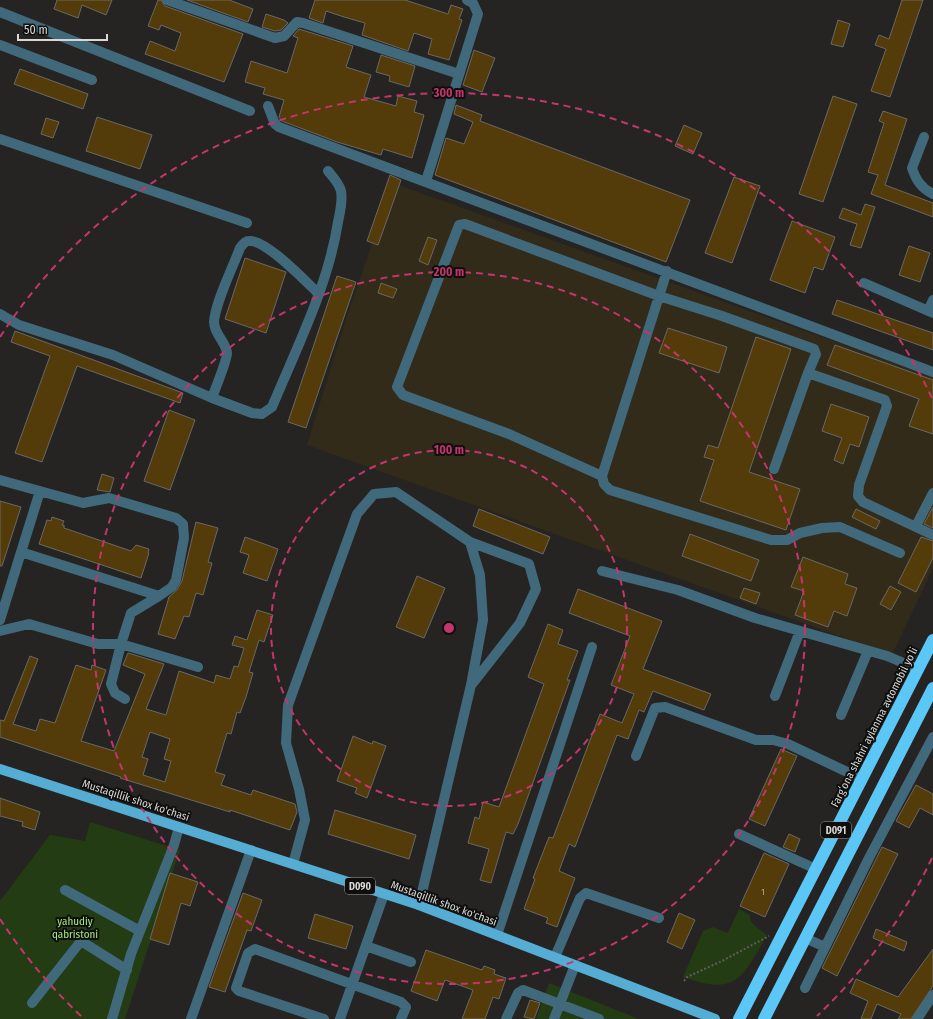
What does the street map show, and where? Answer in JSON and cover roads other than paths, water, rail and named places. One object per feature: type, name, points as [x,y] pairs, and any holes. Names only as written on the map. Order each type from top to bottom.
[{"type":"highway","name":"Fargʻona shahri aylanma avtomobil yoʻli","points":[[739,1019],[933,640]]},
{"type":"highway","name":"D091","points":[[764,1019],[933,690]]},
{"type":"main road","name":"Mustaqillik shox ko'chasi","points":[[0,769],[419,905],[715,1019]]},
{"type":"lane","points":[[167,0],[275,38],[284,36],[297,22],[303,23],[459,74]]},
{"type":"lane","points":[[426,181],[478,14],[472,3],[467,0]]},
{"type":"lane","points":[[0,12],[250,111]]},
{"type":"lane","points":[[0,45],[92,80]]},
{"type":"lane","points":[[268,106],[275,124],[279,127],[426,181],[435,187],[667,271],[933,372]]},
{"type":"lane","points":[[924,137],[912,168],[917,181],[927,191],[933,194]]},
{"type":"lane","points":[[0,139],[16,143],[247,223]]},
{"type":"lane","points":[[0,314],[20,325],[113,356],[212,398],[252,413],[262,414],[272,407],[318,294],[334,246],[340,210],[341,192],[337,182],[328,171]]},
{"type":"lane","points":[[602,476],[508,434],[403,395],[397,387],[459,224],[466,224],[659,296],[722,316],[814,349],[816,354],[774,468]]},
{"type":"lane","points":[[212,398],[227,354],[224,344],[216,330],[214,321],[240,248],[245,242],[250,240],[274,252],[318,294]]},
{"type":"lane","points":[[667,271],[602,476],[604,484],[610,490],[771,540],[787,540],[800,534],[822,528],[840,527],[900,553]]},
{"type":"lane","points":[[864,283],[931,312],[933,300]]},
{"type":"lane","points":[[808,374],[885,400],[887,406],[858,485],[858,496],[863,502],[933,535]]},
{"type":"lane","points":[[0,480],[83,503],[109,498],[176,518],[181,521],[184,530],[184,538],[180,568],[172,586],[132,613],[121,644],[111,684],[114,693],[125,699]]},
{"type":"lane","points":[[0,620],[40,491]]},
{"type":"lane","points":[[293,864],[306,820],[286,742],[288,705],[357,514],[374,494],[396,492],[470,542],[529,564],[536,589],[520,623],[472,685]]},
{"type":"lane","points":[[916,526],[933,493]]},
{"type":"lane","points":[[419,905],[472,685],[483,620],[480,575],[470,542]]},
{"type":"lane","points":[[21,552],[159,596]]},
{"type":"lane","points":[[602,571],[678,590],[800,631],[887,656],[918,669]]},
{"type":"lane","points":[[0,631],[30,624],[98,644],[121,644],[198,667]]},
{"type":"lane","points":[[775,696],[800,631]]},
{"type":"lane","points":[[497,935],[592,647]]},
{"type":"lane","points":[[841,715],[868,651]]},
{"type":"lane","points":[[636,756],[655,708],[665,707],[756,740],[773,740],[788,744],[862,779]]},
{"type":"lane","points":[[805,988],[869,858],[933,738]]},
{"type":"lane","points":[[112,1019],[126,970],[174,845],[179,827]]},
{"type":"lane","points":[[739,834],[816,869]]},
{"type":"lane","points":[[191,1019],[251,850]]},
{"type":"lane","points":[[65,890],[140,931]]},
{"type":"lane","points":[[555,958],[580,898],[586,893],[660,918]]},
{"type":"lane","points":[[340,1019],[384,894]]},
{"type":"lane","points":[[805,938],[825,947]]},
{"type":"lane","points":[[32,1003],[80,942],[126,970]]},
{"type":"lane","points":[[366,946],[411,962]]},
{"type":"lane","points":[[324,1019],[239,991],[236,988],[248,953],[255,949],[401,1002],[406,1007],[401,1019]]},
{"type":"lane","points":[[554,1019],[575,965]]},
{"type":"lane","points":[[506,1019],[518,993],[523,990],[560,1003],[593,1018]]},
{"type":"lane","points":[[917,1019],[933,995]]},
{"type":"park label","name":"yahudiy qabristoni","points":[[75,927]]}]
